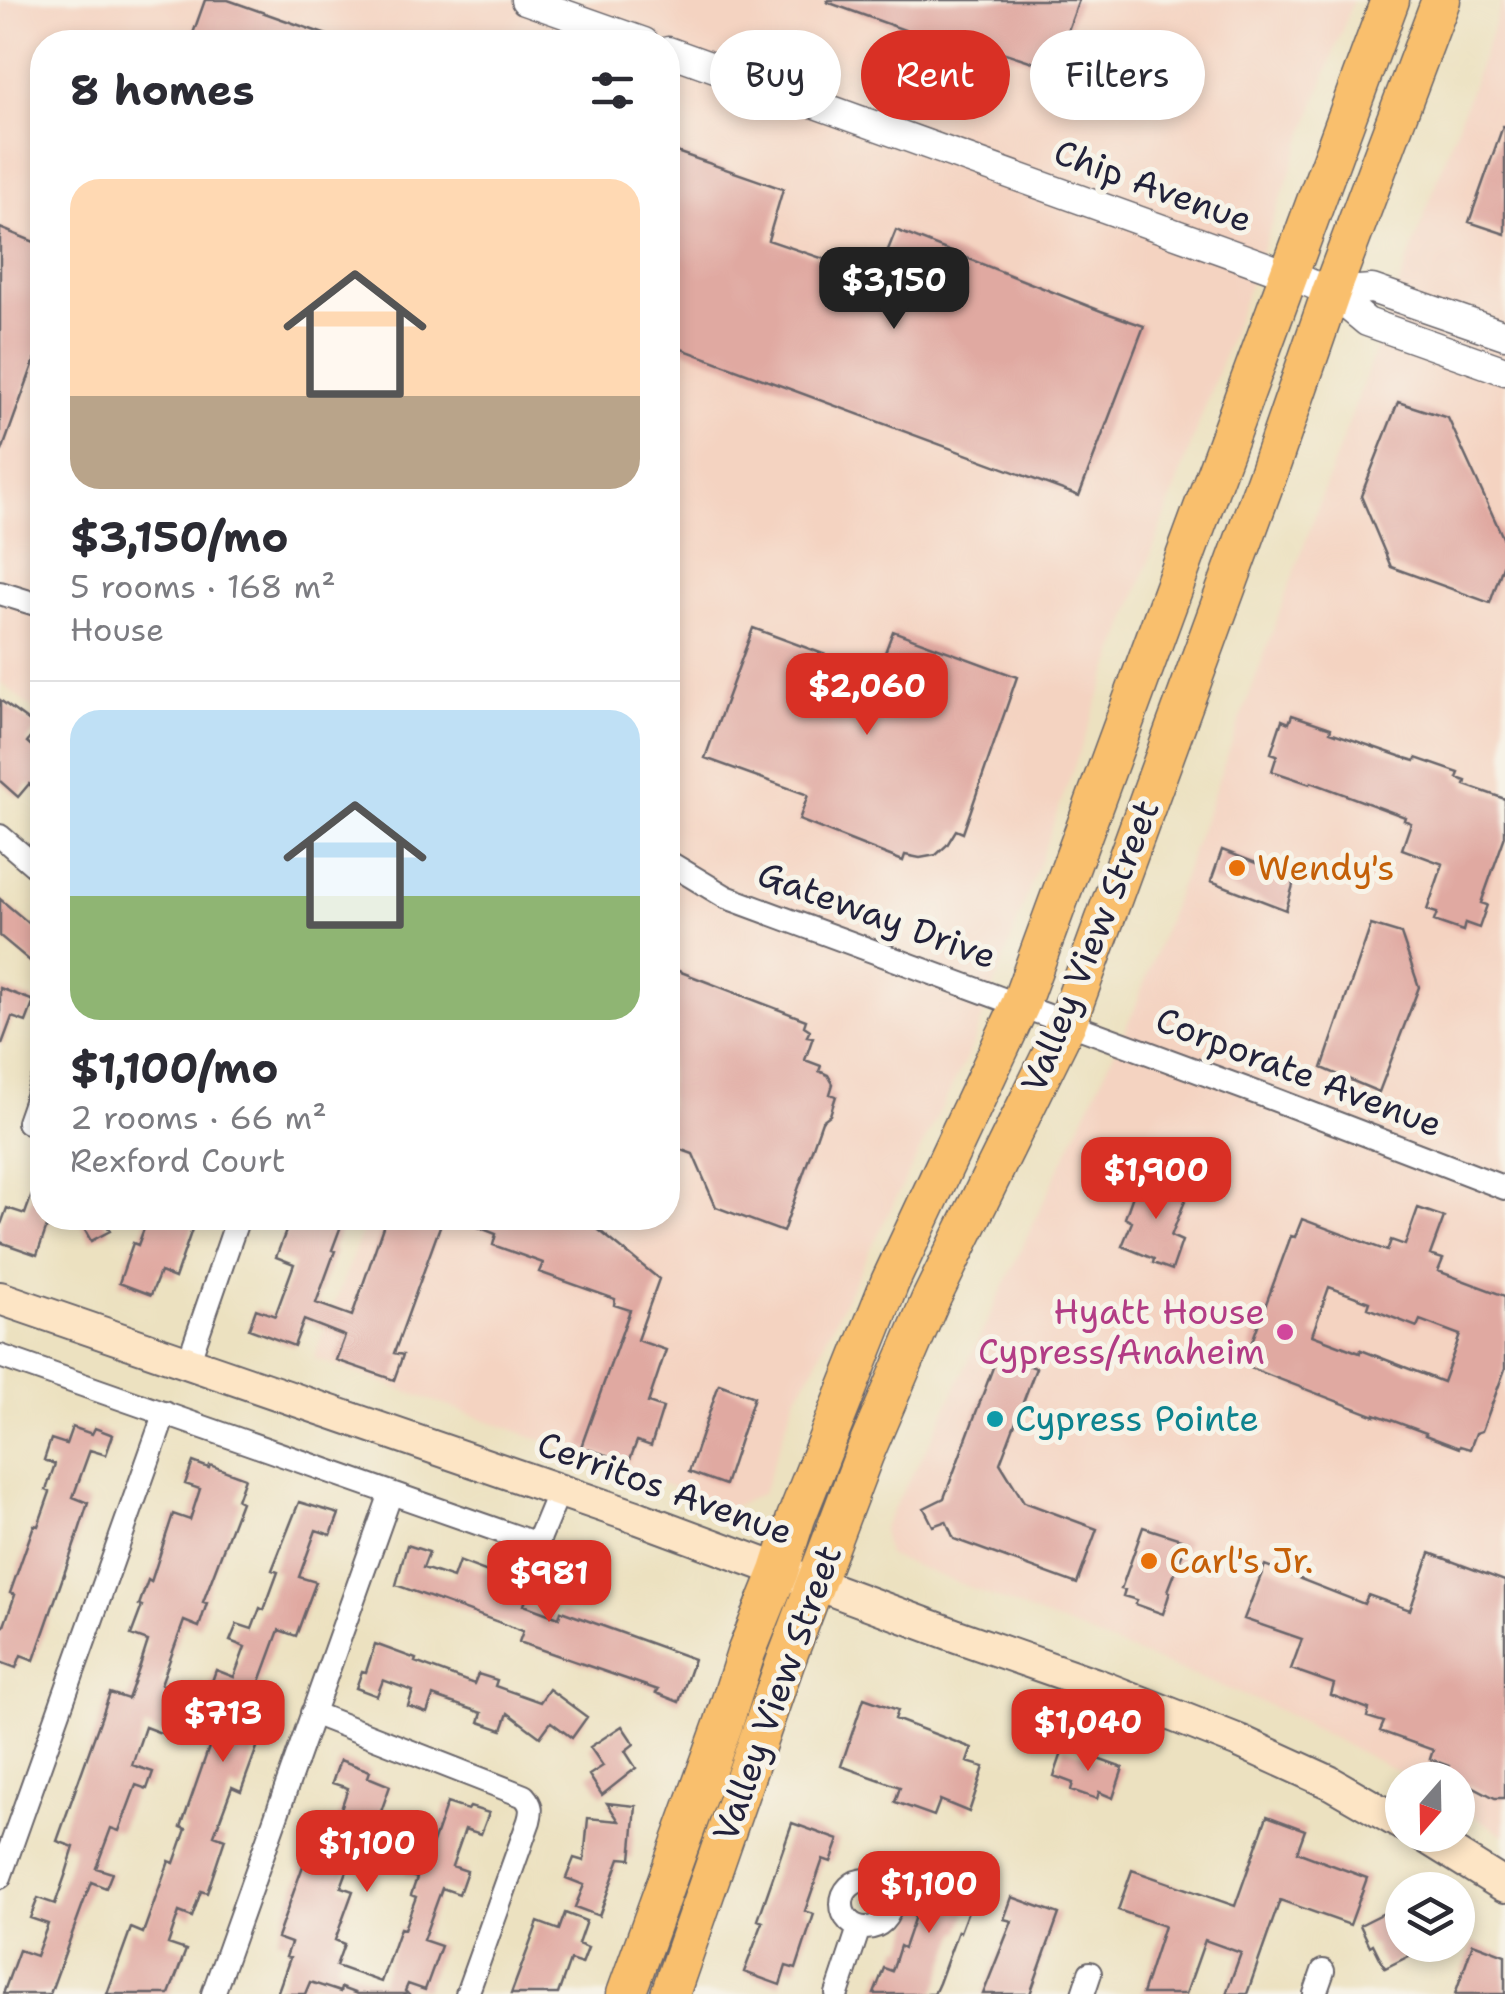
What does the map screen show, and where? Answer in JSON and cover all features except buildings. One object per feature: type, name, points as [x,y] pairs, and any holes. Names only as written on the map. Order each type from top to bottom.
[{"type":"main road","name":"Valley View Street","points":[[626,1994],[796,1518],[890,1282],[1020,1005],[1390,0]]},
{"type":"main road","name":"Valley View Street","points":[[670,1994],[785,1663],[864,1455],[930,1302],[1067,1022],[1441,0]]},
{"type":"main road","name":"Cerritos Avenue","points":[[0,1298],[658,1525],[1080,1679],[1239,1741],[1329,1782],[1385,1814]]},
{"type":"main road","points":[[1450,1852],[1505,1886]]},
{"type":"street","points":[[526,0],[610,30]]},
{"type":"street","name":"Chip Avenue","points":[[680,55],[1331,292]]},
{"type":"street","points":[[1331,292],[1372,289],[1505,336]]},
{"type":"street","points":[[1331,292],[1367,322],[1505,371]]},
{"type":"street","points":[[0,593],[30,602]]},
{"type":"street","points":[[0,836],[30,862]]},
{"type":"street","name":"Gateway Drive","points":[[680,869],[726,897],[1067,1022]]},
{"type":"street","name":"Corporate Avenue","points":[[1067,1022],[1505,1188]]},
{"type":"street","points":[[28,1122],[30,1116]]},
{"type":"street","points":[[188,1363],[234,1230]]},
{"type":"street","points":[[0,1356],[537,1544],[558,1491]]},
{"type":"street","points":[[0,1878],[164,1413]]},
{"type":"street","points":[[213,1994],[391,1492]]},
{"type":"street","points":[[312,1714],[524,1796],[529,1802],[529,1822],[468,1994]]},
{"type":"street","points":[[837,1994],[859,1928]]},
{"type":"shaded area","points":[[0,0],[1353,0],[972,1047],[814,1368],[795,1398],[763,1493],[730,1508],[314,1358],[362,1230],[680,1230],[680,30],[30,30],[30,707],[0,682]]},
{"type":"shaded area","points":[[1505,0],[1505,1836],[1475,1816],[1475,1762],[1385,1762],[1385,1765],[1270,1706],[887,1555],[882,1529],[933,1436],[1135,1008]]},
{"type":"place","name":"Wendy's","points":[[1237,868]]},
{"type":"place","name":"Hyatt House Cypress/Anaheim","points":[[1285,1332]]},
{"type":"place","name":"Cypress Pointe","points":[[995,1419]]},
{"type":"place","name":"Carl's Jr.","points":[[1149,1561]]}]
